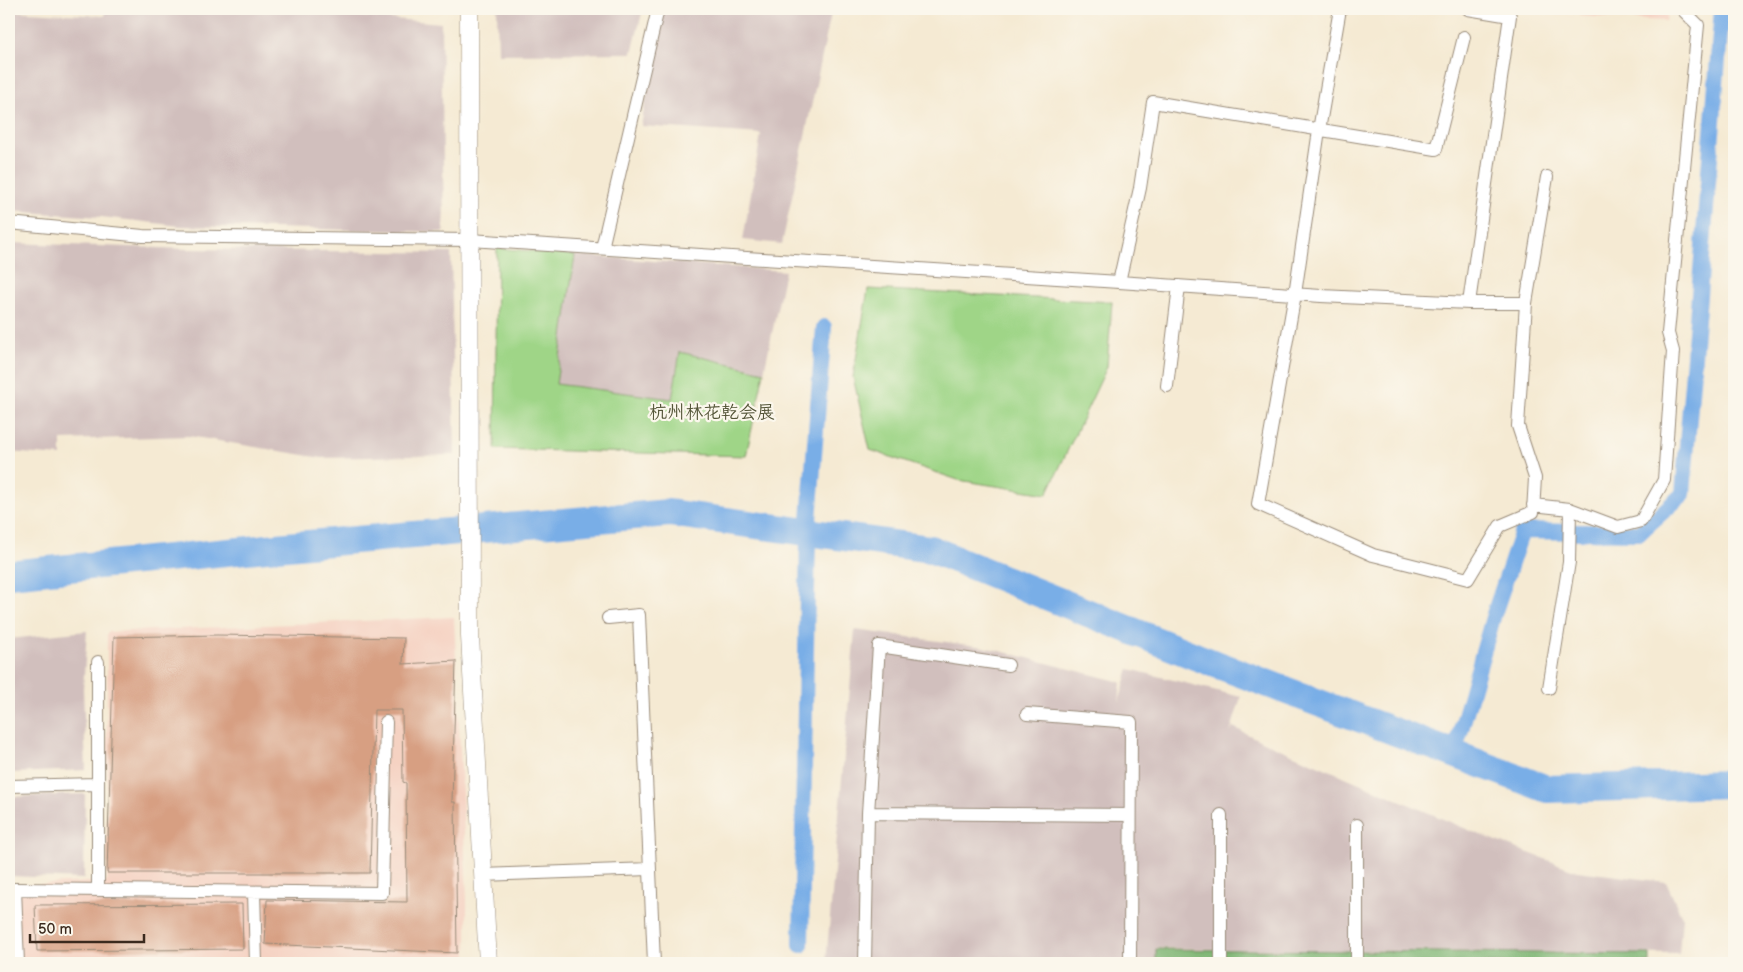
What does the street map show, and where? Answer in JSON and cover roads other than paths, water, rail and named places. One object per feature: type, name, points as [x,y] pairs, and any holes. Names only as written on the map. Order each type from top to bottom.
[{"type":"street","points":[[469,9],[470,636],[488,963]]},
{"type":"street","points":[[602,248],[658,9]]},
{"type":"street","points":[[1340,9],[1319,130],[1295,294],[1258,504],[1373,555],[1468,579],[1500,526],[1533,512],[1535,478],[1518,426],[1526,302],[1547,176]]},
{"type":"street","points":[[1468,9],[1510,16],[1469,302]]},
{"type":"street","points":[[1534,505],[1570,508],[1618,527],[1641,521],[1664,480],[1672,351],[1668,332],[1698,25],[1682,9]]},
{"type":"street","points":[[1119,282],[1140,188],[1153,102],[1436,149],[1464,37]]},
{"type":"street","points":[[9,223],[144,236],[470,240],[1295,294],[1469,302],[1526,302]]},
{"type":"street","points":[[1167,386],[1179,286]]},
{"type":"street","points":[[1550,688],[1569,562],[1570,508]]},
{"type":"street","points":[[608,618],[639,615],[654,963]]},
{"type":"street","points":[[865,963],[868,813],[879,646],[1008,665]]},
{"type":"street","points":[[98,662],[98,890]]},
{"type":"street","points":[[1027,714],[1131,722],[1130,963]]},
{"type":"street","points":[[18,963],[12,889],[382,893],[386,722]]},
{"type":"street","points":[[9,786],[98,784]]},
{"type":"street","points":[[868,813],[1130,815]]},
{"type":"street","points":[[1221,815],[1221,963]]},
{"type":"street","points":[[1357,825],[1357,963]]},
{"type":"street","points":[[483,875],[650,869]]},
{"type":"street","points":[[254,892],[256,963]]},
{"type":"waterway","points":[[1454,754],[1494,614],[1522,531],[1639,533],[1683,494],[1722,9]]},
{"type":"waterway","points":[[801,945],[808,533],[824,327]]},
{"type":"waterway","points":[[9,574],[297,545],[669,513],[930,549],[1197,657],[1547,789],[1734,784]]},
{"type":"park label","name":"杭州林花乾会展","points":[[712,412]]}]
